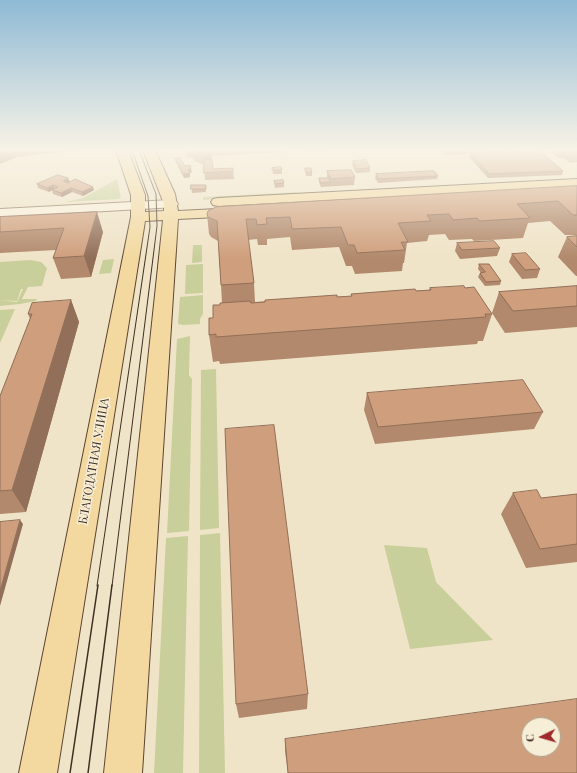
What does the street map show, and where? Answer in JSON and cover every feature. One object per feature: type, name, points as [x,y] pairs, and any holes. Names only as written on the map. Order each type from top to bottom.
[{"type":"main road","name":"БЛАГОДАТНАЯ УЛИЦА","points":[[38,773],[139,211],[138,195],[135,186]]},
{"type":"main road","points":[[123,773],[171,210],[168,194],[165,186]]},
{"type":"main road","points":[[171,210],[531,186]]},
{"type":"main road","points":[[139,211],[577,193]]},
{"type":"street","points":[[0,213],[139,211]]},
{"type":"street","points":[[0,224],[139,211]]},
{"type":"green space","points":[[104,186],[119,186],[121,197],[118,199],[65,202],[83,198]]},
{"type":"green space","points":[[298,192],[295,195],[203,200],[203,197]]},
{"type":"green space","points":[[193,245],[202,245],[202,262],[192,263]]},
{"type":"green space","points":[[114,259],[111,273],[99,274],[103,260]]},
{"type":"green space","points":[[30,260],[41,262],[47,268],[42,286],[28,287],[22,299],[37,299],[36,301],[0,306],[0,262]],"holes":[[[21,289],[23,289],[17,302],[0,300],[17,301]]]},
{"type":"green space","points":[[203,264],[203,293],[185,294],[186,265]]},
{"type":"green space","points":[[203,295],[203,314],[200,319],[200,324],[178,324],[180,297]]},
{"type":"green space","points":[[15,309],[0,343],[0,310]]},
{"type":"green space","points":[[190,336],[189,375],[192,379],[189,531],[167,533],[177,339]]},
{"type":"green space","points":[[216,369],[219,528],[200,530],[201,370]]},
{"type":"green space","points":[[220,533],[225,773],[199,773],[200,535]]},
{"type":"green space","points":[[188,536],[183,773],[154,773],[166,538]]},
{"type":"green space","points":[[384,545],[427,548],[436,582],[493,640],[410,649]]},
{"type":"building","points":[[56,186],[93,187],[82,192],[71,188],[61,193],[52,190],[58,187]]},
{"type":"building","points":[[191,186],[206,186],[206,189],[191,189]]},
{"type":"building","points":[[577,186],[577,215],[573,215],[558,201],[517,204],[530,218],[479,221],[477,218],[453,220],[449,214],[427,215],[431,221],[398,223],[408,242],[401,242],[405,250],[357,253],[354,245],[348,245],[341,227],[292,229],[290,217],[266,218],[267,224],[257,225],[256,219],[246,219],[254,283],[221,285],[217,221],[208,217],[207,214],[208,211],[216,207]]},
{"type":"building","points":[[97,212],[84,256],[53,258],[64,228],[0,232],[0,217]]},
{"type":"building","points":[[577,236],[577,247],[567,237]]},
{"type":"building","points":[[494,241],[500,248],[462,250],[457,243]]},
{"type":"building","points":[[526,253],[540,269],[525,270],[512,254]]},
{"type":"building","points":[[479,264],[489,264],[501,281],[486,282],[480,273],[485,272]]},
{"type":"building","points":[[464,286],[465,288],[474,287],[492,314],[485,314],[486,317],[216,337],[216,334],[209,335],[209,318],[213,318],[213,305],[220,305],[220,303],[250,301],[251,303],[265,302],[265,300],[337,295],[337,297],[352,296],[351,294],[415,289],[416,291],[431,290],[430,288]]},
{"type":"building","points":[[577,286],[577,306],[513,311],[499,292]]},
{"type":"building","points":[[71,300],[12,490],[0,491],[0,396],[32,314],[28,314],[32,303]]},
{"type":"building","points":[[523,380],[543,412],[378,427],[367,393]]},
{"type":"building","points":[[274,425],[308,694],[236,704],[225,429]]},
{"type":"building","points":[[537,490],[541,498],[577,494],[577,544],[540,549],[513,493]]},
{"type":"building","points":[[20,520],[0,591],[0,522]]},
{"type":"building","points":[[577,699],[577,773],[288,773],[285,739]]},
{"type":"tram line","points":[[97,586],[150,227],[148,196],[145,186]]},
{"type":"tram line","points":[[112,586],[157,226],[156,194],[153,186]]},
{"type":"tram line","points":[[70,773],[98,585]]},
{"type":"tram line","points":[[88,773],[112,585]]}]
